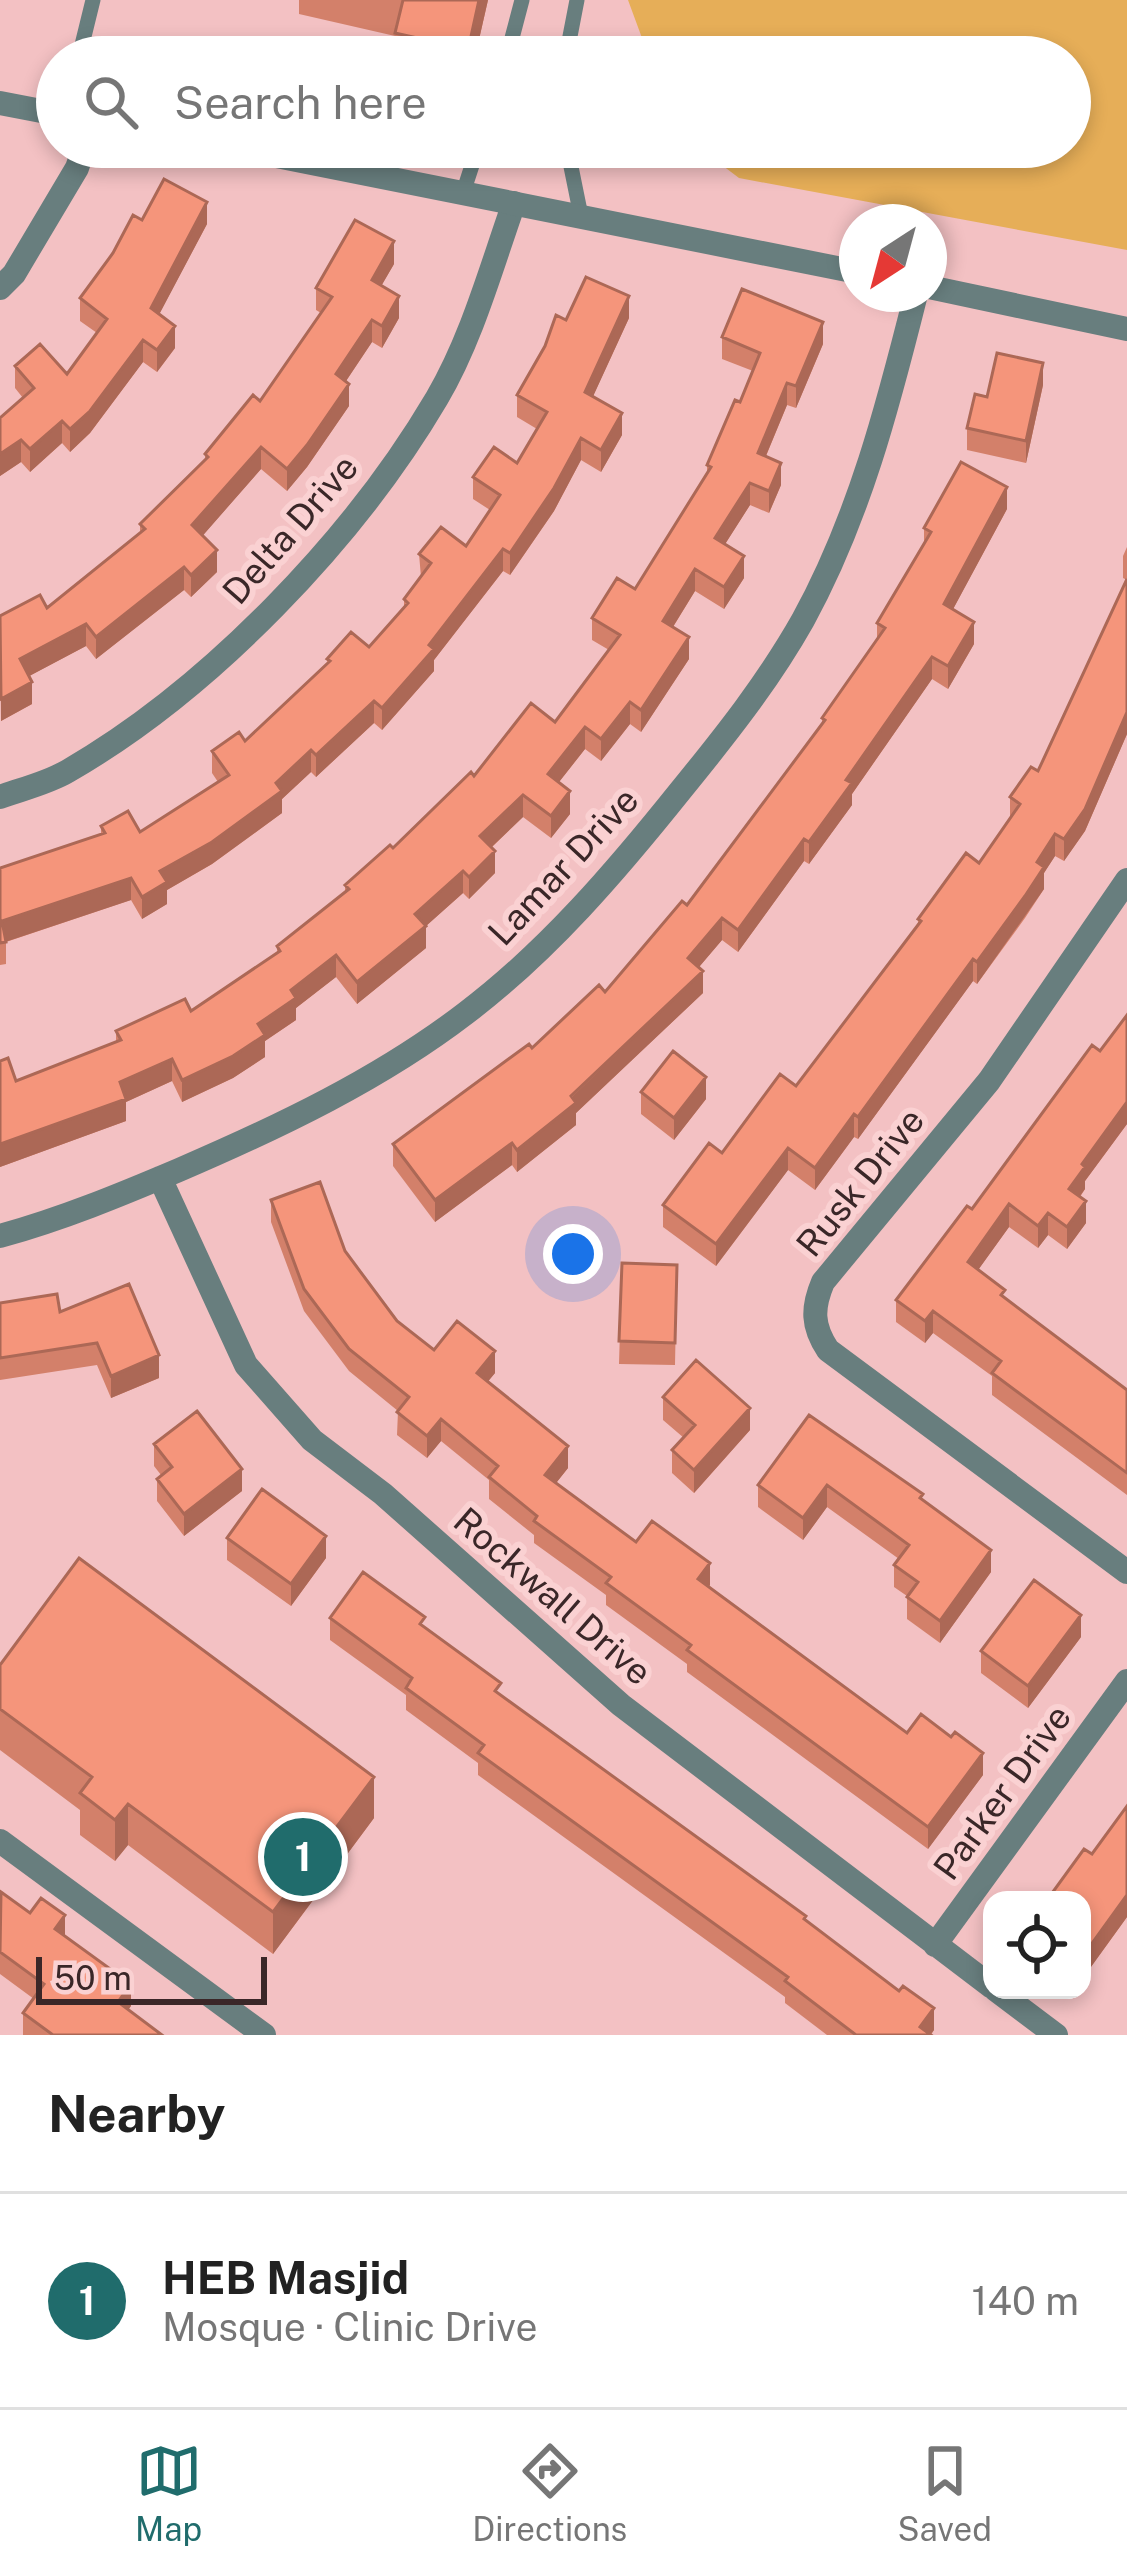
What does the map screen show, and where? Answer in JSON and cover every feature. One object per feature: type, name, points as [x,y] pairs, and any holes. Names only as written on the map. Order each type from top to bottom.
[{"type":"street","points":[[0,103],[36,110]]},
{"type":"street","points":[[0,287],[14,274],[77,168]]},
{"type":"street","points":[[337,168],[839,268]]},
{"type":"street","name":"Delta Drive","points":[[0,797],[64,774],[128,733],[263,620],[395,461],[439,395],[475,313],[514,203]]},
{"type":"street","points":[[947,290],[1127,329]]},
{"type":"street","name":"Lamar Drive","points":[[0,1236],[62,1219],[281,1126],[465,1014],[528,961],[647,833],[754,699],[804,618],[882,431],[912,312]]},
{"type":"street","name":"Rusk Drive","points":[[1127,880],[988,1081],[823,1282],[813,1305],[817,1333],[828,1350],[1127,1573]]},
{"type":"street","name":"Rockwall Drive","points":[[160,1178],[246,1365],[311,1440],[382,1494],[621,1706],[983,1981]]},
{"type":"street","name":"Parker Drive","points":[[935,1945],[1127,1681]]},
{"type":"street","points":[[0,1841],[263,2035]]},
{"type":"street","name":"Rockwall Drive","points":[[1007,1999],[1056,2035]]},
{"type":"lane","points":[[84,36],[92,0]]},
{"type":"lane","points":[[513,36],[522,0]]},
{"type":"lane","points":[[570,36],[577,0]]},
{"type":"lane","points":[[463,193],[471,168]]},
{"type":"lane","points":[[571,168],[581,216]]},
{"type":"shaded area","points":[[628,0],[1127,0],[1127,250],[947,217],[947,204],[879,204],[739,178],[726,168],[1091,168],[1091,36],[641,36]]},
{"type":"building","points":[[403,0],[479,0],[471,36],[395,33]]},
{"type":"building","points":[[164,179],[207,202],[151,308],[175,326],[157,350],[143,340],[90,411],[70,429],[62,421],[30,449],[21,440],[0,454],[0,418],[34,388],[15,366],[40,344],[67,374],[107,319],[80,298],[133,215],[142,220]]},
{"type":"building","points":[[355,220],[394,241],[372,280],[399,296],[382,326],[372,320],[336,374],[349,384],[307,445],[287,469],[261,447],[192,525],[217,550],[191,575],[184,567],[96,637],[86,624],[20,659],[32,682],[1,699],[0,616],[40,595],[47,608],[145,529],[140,524],[208,457],[205,454],[253,395],[260,401],[332,297],[316,288]]},
{"type":"building","points":[[586,277],[629,296],[585,392],[622,413],[601,450],[581,438],[510,553],[503,549],[429,645],[434,649],[382,708],[374,701],[316,755],[311,750],[276,783],[282,791],[212,842],[160,871],[167,882],[142,897],[131,878],[2,921],[6,942],[0,943],[0,868],[105,833],[101,826],[128,811],[140,832],[229,775],[212,751],[239,732],[245,741],[330,661],[327,659],[351,632],[369,647],[408,603],[404,599],[431,563],[419,554],[441,527],[466,546],[500,495],[473,477],[494,447],[517,463],[547,412],[517,395],[545,346],[556,315],[566,320]]},
{"type":"building","points":[[742,289],[823,322],[796,386],[787,383],[758,453],[781,463],[769,491],[750,483],[715,538],[744,556],[724,587],[695,569],[663,621],[689,637],[641,710],[630,702],[601,739],[585,727],[548,774],[570,791],[551,816],[523,795],[480,836],[495,851],[469,877],[463,871],[415,914],[426,926],[357,982],[336,955],[291,990],[296,998],[258,1024],[265,1035],[233,1056],[182,1080],[172,1059],[120,1082],[126,1099],[0,1144],[0,1061],[8,1058],[16,1081],[121,1040],[116,1031],[185,999],[191,1011],[280,951],[277,946],[349,889],[345,885],[390,845],[393,848],[471,772],[474,776],[531,703],[555,722],[620,635],[592,618],[617,578],[635,589],[711,467],[707,465],[735,400],[740,402],[760,353],[722,337]]},
{"type":"building","points":[[997,353],[1043,363],[1026,441],[967,428],[975,394],[987,397]]},
{"type":"building","points":[[961,462],[1007,487],[944,604],[974,622],[948,666],[932,657],[846,780],[852,783],[809,842],[804,839],[738,930],[722,918],[688,958],[703,971],[571,1096],[576,1103],[517,1150],[512,1143],[435,1200],[393,1144],[529,1044],[532,1048],[599,985],[605,992],[682,901],[687,905],[825,720],[822,718],[885,628],[877,623],[931,532],[924,528]]},
{"type":"building","points":[[1127,579],[1127,712],[1085,809],[1064,839],[1055,834],[1037,862],[1044,867],[1025,896],[815,1168],[788,1148],[716,1244],[663,1205],[709,1143],[722,1153],[780,1074],[796,1086],[921,921],[918,919],[966,853],[979,863],[1020,804],[1010,797],[1031,767],[1038,771]]},
{"type":"building","points":[[1127,1015],[1127,1102],[1069,1189],[1086,1201],[1067,1227],[1048,1213],[1038,1226],[1009,1204],[968,1262],[1005,1290],[1001,1295],[1127,1390],[1127,1473],[992,1373],[1001,1361],[933,1311],[925,1321],[896,1300],[967,1206],[972,1209],[1092,1045],[1100,1051]]},
{"type":"building","points":[[673,1051],[706,1077],[674,1118],[641,1092]]},
{"type":"building","points":[[320,1182],[345,1251],[397,1321],[434,1350],[457,1321],[495,1351],[477,1373],[568,1446],[545,1475],[636,1542],[652,1521],[710,1563],[698,1579],[907,1733],[921,1714],[983,1753],[928,1827],[687,1650],[691,1645],[606,1583],[611,1577],[534,1521],[537,1516],[489,1477],[498,1466],[441,1419],[427,1436],[397,1412],[409,1397],[349,1349],[304,1289],[271,1200]]},
{"type":"building","points":[[622,1263],[677,1265],[675,1343],[619,1341]]},
{"type":"building","points":[[129,1284],[159,1355],[111,1376],[97,1343],[0,1358],[0,1303],[57,1294],[60,1312]]},
{"type":"building","points":[[696,1360],[750,1408],[694,1470],[672,1450],[695,1425],[663,1397]]},
{"type":"building","points":[[197,1411],[242,1469],[184,1514],[157,1479],[172,1467],[154,1444]]},
{"type":"building","points":[[809,1415],[923,1494],[920,1498],[991,1550],[940,1621],[907,1597],[918,1582],[894,1565],[909,1545],[827,1485],[803,1518],[758,1485]]},
{"type":"building","points":[[262,1489],[326,1536],[291,1584],[227,1538]]},
{"type":"building","points":[[79,1558],[374,1777],[273,1912],[128,1804],[115,1820],[80,1793],[92,1777],[0,1709],[0,1665]]},
{"type":"building","points":[[363,1572],[425,1617],[420,1624],[501,1683],[495,1691],[806,1916],[899,1991],[903,1986],[934,2008],[920,2027],[931,2035],[856,2035],[785,1981],[788,1977],[478,1753],[484,1745],[406,1688],[412,1678],[330,1618]]},
{"type":"building","points":[[1034,1580],[1081,1615],[1028,1686],[981,1651]]},
{"type":"building","points":[[1127,1806],[1127,1895],[1091,1945],[1091,1891],[1054,1891],[1084,1849],[1092,1854]]},
{"type":"building","points":[[1,1892],[30,1913],[41,1898],[65,1915],[55,1929],[131,1984],[118,2002],[162,2035],[53,2035],[23,2013],[44,1984],[0,1952]]},
{"type":"place","name":"HEB Masjid","points":[[303,1857]]}]
